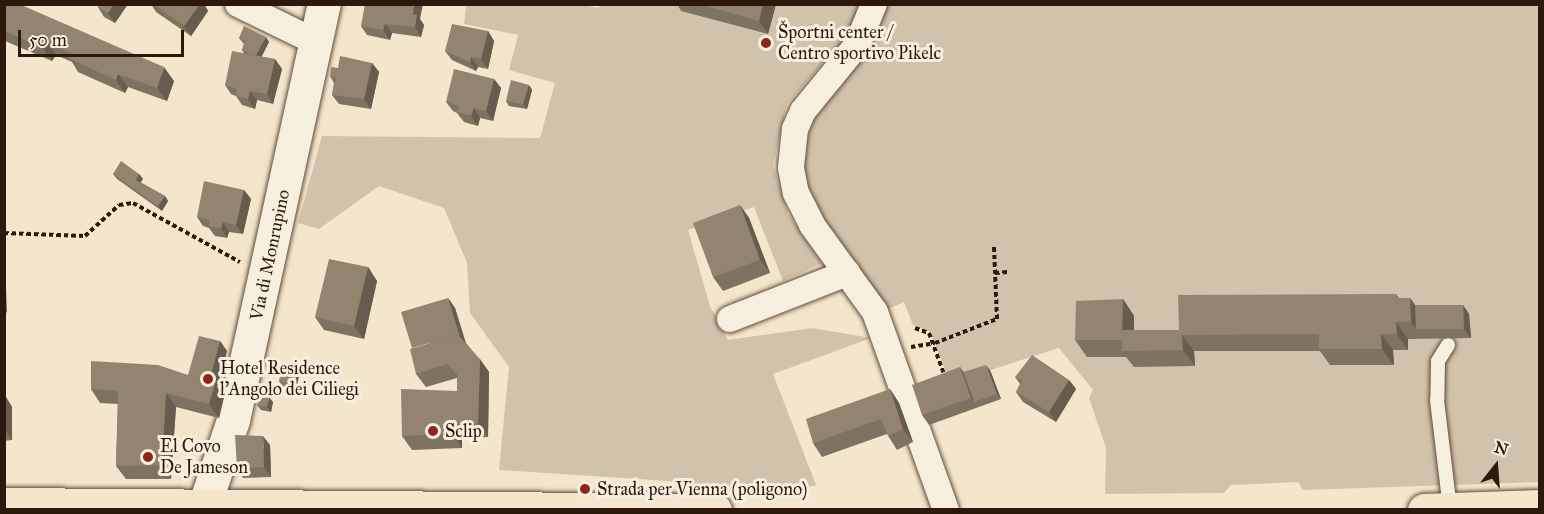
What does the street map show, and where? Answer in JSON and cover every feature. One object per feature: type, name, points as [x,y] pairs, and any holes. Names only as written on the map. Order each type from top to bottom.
[{"type":"main road","name":"Via di Monrupino","points":[[205,503],[233,420],[324,4]]},
{"type":"main road","points":[[4,504],[168,506],[205,503],[321,507],[715,510]]},
{"type":"main road","points":[[1424,510],[1539,506]]},
{"type":"street","points":[[238,4],[316,42]]},
{"type":"street","points":[[874,4],[857,45],[803,111],[792,147],[796,193],[812,225],[875,312],[946,510]]},
{"type":"street","points":[[730,319],[847,273]]},
{"type":"lane","points":[[1448,345],[1438,361],[1437,400],[1450,509]]},
{"type":"path","points":[[4,232],[85,236],[119,205],[133,203],[265,277]]},
{"type":"path","points":[[933,344],[997,319],[994,246]]},
{"type":"path","points":[[995,273],[1008,272]]},
{"type":"path","points":[[915,328],[929,333],[947,383]]},
{"type":"shaded area","points":[[576,4],[599,8],[600,4],[865,5],[848,43],[822,64],[787,104],[773,165],[788,214],[822,263],[783,281],[754,207],[688,230],[710,306],[728,340],[812,328],[871,338],[773,374],[816,485],[778,495],[717,493],[669,481],[499,470],[509,367],[470,313],[467,263],[444,208],[379,186],[319,229],[298,223],[322,136],[540,138],[555,83],[509,70],[518,35],[464,24],[466,5]]},
{"type":"shaded area","points":[[885,5],[1539,5],[1539,482],[1303,490],[1298,482],[1231,485],[1224,493],[1105,494],[1106,448],[1089,398],[1093,390],[1059,348],[950,383],[931,332],[913,325],[904,302],[885,310],[821,216],[806,182],[803,153],[813,121],[871,41]]},
{"type":"building","points":[[4,4],[19,4],[164,67],[157,88],[118,74],[116,80],[69,58],[71,53],[47,41],[43,48],[4,31]]},
{"type":"building","points":[[99,4],[114,4],[108,13],[98,7]]},
{"type":"building","points":[[153,4],[200,4],[184,26]]},
{"type":"building","points":[[365,4],[414,4],[412,14],[417,15],[415,27],[385,24],[383,30],[361,26]]},
{"type":"building","points":[[699,4],[763,4],[759,21]]},
{"type":"building","points":[[452,24],[488,31],[481,59],[471,57],[470,62],[445,51]]},
{"type":"building","points":[[244,26],[266,37],[256,55],[242,50],[245,41],[239,38]]},
{"type":"building","points":[[232,51],[275,59],[267,94],[250,91],[248,99],[236,96],[237,89],[225,85]]},
{"type":"building","points":[[340,56],[372,63],[364,99],[332,95],[336,78],[330,76],[331,67],[338,68]]},
{"type":"building","points":[[454,69],[494,79],[486,111],[474,108],[471,116],[457,112],[459,106],[446,102]]},
{"type":"building","points":[[511,80],[529,85],[523,104],[506,101]]},
{"type":"building","points":[[121,161],[139,174],[136,180],[165,196],[158,206],[113,174]]},
{"type":"building","points":[[204,181],[244,190],[236,225],[223,222],[221,228],[208,226],[210,220],[197,217]]},
{"type":"building","points":[[740,205],[760,260],[713,277],[693,223]]},
{"type":"building","points":[[329,259],[368,267],[354,326],[315,317]]},
{"type":"building","points":[[1396,294],[1396,298],[1410,298],[1411,322],[1396,322],[1397,334],[1381,334],[1382,349],[1319,349],[1319,334],[1182,335],[1183,350],[1122,351],[1122,340],[1075,340],[1076,301],[1123,299],[1122,330],[1179,330],[1178,295]]},
{"type":"building","points":[[448,298],[460,337],[458,335],[412,348],[401,312]]},
{"type":"building","points":[[1415,305],[1463,305],[1464,329],[1416,329]]},
{"type":"building","points":[[458,335],[480,359],[478,423],[453,425],[453,434],[402,436],[401,389],[457,391],[457,374],[447,364],[416,374],[410,349]]},
{"type":"building","points":[[199,336],[220,341],[209,382],[188,375]]},
{"type":"building","points":[[1032,355],[1069,380],[1049,412],[1016,392],[1022,380],[1015,377]]},
{"type":"building","points":[[91,361],[158,365],[215,384],[209,404],[166,393],[162,465],[116,466],[118,391],[91,389]]},
{"type":"building","points":[[283,363],[297,366],[293,385],[279,381]]},
{"type":"building","points":[[986,365],[997,394],[974,402],[963,372]]},
{"type":"building","points":[[960,367],[971,398],[922,415],[912,385]]},
{"type":"building","points":[[890,389],[903,429],[888,436],[881,419],[813,443],[806,419]]},
{"type":"building","points":[[260,395],[269,397],[267,407],[257,405]]},
{"type":"building","points":[[4,397],[6,397],[6,431],[4,431]]},
{"type":"building","points":[[235,435],[263,436],[264,467],[237,468]]},
{"type":"place","name":"Športni center / Centro sportivo Pikelc","points":[[766,43]]},
{"type":"place","name":"Hotel Residence l'Angolo dei Ciliegi","points":[[208,379]]},
{"type":"place","name":"Sclip","points":[[433,431]]},
{"type":"place","name":"El Covo De Jameson","points":[[148,457]]},
{"type":"place","name":"Strada per Vienna (poligono)","points":[[585,489]]}]
